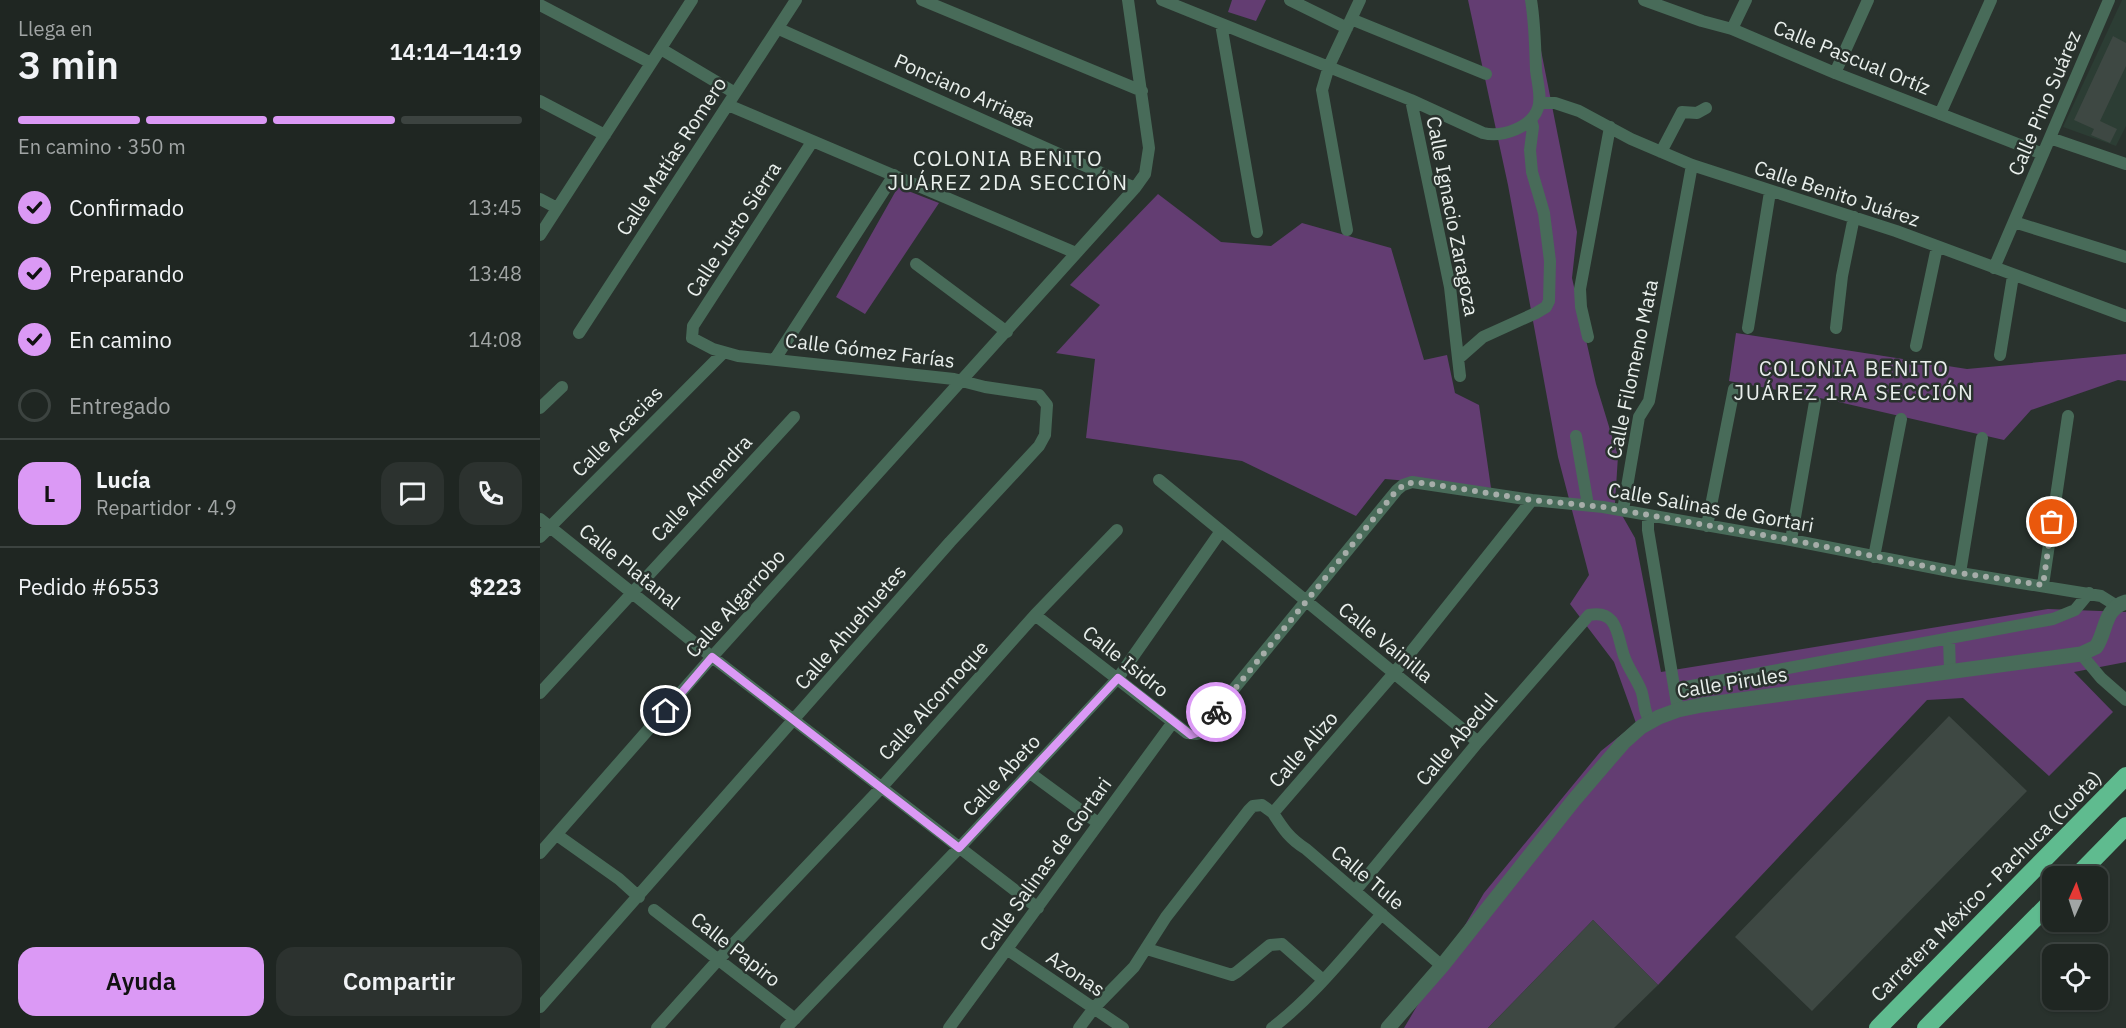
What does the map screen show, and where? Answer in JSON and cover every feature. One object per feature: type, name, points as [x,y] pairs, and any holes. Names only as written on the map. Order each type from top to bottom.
[{"type":"highway","name":"Carretera México - Pachuca (Cuota)","points":[[1878,1028],[2126,776]]},
{"type":"highway","points":[[2087,866],[2126,826]]},
{"type":"highway","points":[[1926,1028],[2042,911]]},
{"type":"street","points":[[540,235],[692,0]]},
{"type":"street","name":"Calle Matías Romero","points":[[579,333],[796,0]]},
{"type":"street","points":[[922,0],[1142,91]]},
{"type":"street","name":"Calle Algarrobo","points":[[540,853],[712,657],[1007,332],[1145,174],[1149,161],[1149,148],[1128,0]]},
{"type":"street","points":[[1162,0],[1329,66],[1492,135],[1518,128],[1531,120],[1539,103],[1536,31],[1531,0]]},
{"type":"street","points":[[1290,0],[1486,74]]},
{"type":"street","points":[[1347,230],[1322,95],[1322,83],[1360,0]]},
{"type":"street","name":"Calle Pascual Ortíz","points":[[1644,0],[1732,29],[1835,73],[2043,154]]},
{"type":"street","points":[[1732,29],[1746,0]]},
{"type":"street","points":[[1835,73],[1868,0]]},
{"type":"street","points":[[1940,114],[1991,0]]},
{"type":"street","name":"Calle Pino Suárez","points":[[1994,268],[2109,0]]},
{"type":"street","points":[[540,5],[651,63]]},
{"type":"street","points":[[1221,24],[1257,232]]},
{"type":"street","name":"Ponciano Arriaga","points":[[779,29],[1135,188]]},
{"type":"street","points":[[661,49],[735,93]]},
{"type":"street","name":"Calle Ignacio Zaragoza","points":[[1411,100],[1450,286],[1461,376]]},
{"type":"street","points":[[540,102],[605,135]]},
{"type":"street","name":"Calle Benito Juárez","points":[[1539,103],[1563,105],[1692,165],[1770,192],[1854,217],[2126,316]]},
{"type":"street","points":[[728,105],[1076,253]]},
{"type":"street","points":[[1661,152],[1682,112],[1697,113],[1706,108]]},
{"type":"street","points":[[1458,359],[1483,337],[1546,307],[1550,297],[1550,261],[1544,213],[1532,172],[1531,120]]},
{"type":"street","points":[[1588,337],[1581,308],[1580,289],[1610,127]]},
{"type":"street","points":[[2050,138],[2126,164]]},
{"type":"street","name":"Calle Justo Sierra","points":[[692,338],[693,326],[812,142]]},
{"type":"street","name":"Calle Filomeno Mata","points":[[1623,510],[1639,417],[1649,401],[1692,165]]},
{"type":"street","points":[[775,359],[894,175]]},
{"type":"street","points":[[1748,327],[1770,192]]},
{"type":"street","points":[[540,200],[557,208]]},
{"type":"street","points":[[1836,328],[1842,276],[1854,217]]},
{"type":"street","points":[[2014,222],[2126,257]]},
{"type":"street","points":[[1916,346],[1937,247]]},
{"type":"street","points":[[916,264],[1007,332]]},
{"type":"street","points":[[2000,355],[2013,276]]},
{"type":"street","name":"Calle Gómez Farías","points":[[692,338],[723,353],[738,356],[962,380],[985,387],[1033,393],[1045,399]]},
{"type":"street","name":"Calle Acacias","points":[[540,537],[545,523],[723,353]]},
{"type":"street","points":[[540,408],[562,387]]},
{"type":"street","points":[[1707,526],[1734,389]]},
{"type":"street","name":"Calle Ahuehuetes","points":[[540,1007],[942,551],[1039,446],[1045,431],[1047,405],[1045,399]]},
{"type":"street","points":[[1791,540],[1815,402]]},
{"type":"street","points":[[2043,585],[2068,416]]},
{"type":"street","name":"Calle Almendra","points":[[540,693],[794,417]]},
{"type":"street","points":[[1874,557],[1901,419]]},
{"type":"street","points":[[1576,436],[1588,505]]},
{"type":"street","points":[[1960,573],[1982,438]]},
{"type":"street","name":"Calle Vainilla","points":[[1159,480],[1478,742]]},
{"type":"street","name":"Calle Salinas de Gortari","points":[[1194,735],[1200,732],[1397,490],[1407,483],[1424,483],[1532,500],[1623,510],[1960,573],[2043,585],[2089,594],[2122,604]]},
{"type":"street","name":"Calle Alizo","points":[[1079,1028],[1094,1008],[1122,981],[1166,917],[1249,810],[1253,806],[1262,805],[1268,807],[1273,813],[1395,672],[1532,500]]},
{"type":"street","points":[[1648,515],[1648,530],[1678,710]]},
{"type":"street","name":"Calle Platanal","points":[[545,523],[712,657],[1038,908]]},
{"type":"street","name":"Calle Alcornoque","points":[[657,1028],[718,960],[881,788],[1035,615],[1117,530]]},
{"type":"street","name":"Calle Abeto","points":[[790,1023],[959,848],[1118,678],[1221,531]]},
{"type":"street","name":"Calle Pirules","points":[[1675,689],[2053,619],[2075,610],[2089,594]]},
{"type":"street","points":[[2122,604],[2106,619],[2096,647],[2080,654],[2101,678],[2126,700]]},
{"type":"street","name":"Calle Abedul","points":[[1355,891],[1478,742],[1589,615],[1599,613],[1608,617],[1613,624],[1624,656],[1641,690],[1646,713],[1651,722]]},
{"type":"street","name":"Calle Isidro","points":[[1035,615],[1187,733],[1194,735]]},
{"type":"street","points":[[1949,638],[1950,672]]},
{"type":"street","name":"Calle Pirules","points":[[1388,1028],[1442,966],[1604,765],[1632,734],[1651,722],[1678,710],[1723,702],[2080,654]]},
{"type":"street","name":"Calle Salinas de Gortari","points":[[949,1028],[1173,722]]},
{"type":"street","points":[[1030,773],[1098,823]]},
{"type":"street","name":"Calle Tule","points":[[1273,813],[1294,842],[1442,966]]},
{"type":"street","points":[[557,835],[619,879],[639,897]]},
{"type":"street","name":"Calle Papiro","points":[[654,910],[718,960],[790,1023]]},
{"type":"street","points":[[1272,1028],[1323,980],[1382,914]]},
{"type":"street","points":[[1146,949],[1232,975],[1270,945],[1278,943],[1285,946],[1323,980]]},
{"type":"street","name":"Azonas","points":[[1008,950],[1123,1028]]},
{"type":"shaded area","points":[[1232,0],[1266,0],[1256,21],[1228,12]]},
{"type":"shaded area","points":[[1468,0],[1531,0],[1577,232],[1572,278],[1596,384],[1618,456],[1615,503],[1635,538],[1661,672],[2048,609],[2126,612],[2126,662],[2074,672],[2113,712],[2049,776],[1963,698],[1927,700],[1658,985],[1593,920],[1488,1028],[1404,1028],[1484,893],[1601,751],[1636,723],[1614,662],[1570,604],[1589,575],[1558,457],[1508,185]]},
{"type":"shaded area","points":[[2122,0],[2126,0],[2126,126],[2116,146],[2063,127]]},
{"type":"shaded area","points":[[898,187],[939,203],[865,314],[836,297]]},
{"type":"shaded area","points":[[1158,194],[1221,242],[1271,246],[1302,223],[1391,248],[1424,360],[1447,355],[1455,393],[1479,405],[1491,488],[1385,479],[1356,516],[1242,461],[1086,438],[1095,359],[1056,353],[1100,305],[1070,285]]},
{"type":"shaded area","points":[[1736,333],[1967,369],[2126,354],[2126,381],[2118,380],[2031,410],[2004,440],[1830,400],[1729,381]]},
{"type":"building","points":[[2113,36],[2126,43],[2126,66],[2100,121],[2117,129],[2110,143],[2091,135],[2094,129],[2074,120]]},
{"type":"building","points":[[1949,716],[2027,791],[1812,1011],[1735,937]]},
{"type":"building","points":[[1593,920],[1658,985],[1614,1028],[1488,1028]]},
{"type":"way so far","points":[[1216,712],[1397,490],[1407,483],[1424,483],[1532,500],[1603,507],[1960,573],[2043,585],[2052,522]]},
{"type":"district","name":"COLONIA BENITO JUÁREZ 2DA SECCIÓN","points":[[1008,170]]},
{"type":"district","name":"COLONIA BENITO JUÁREZ 1RA SECCIÓN","points":[[1854,380]]},
{"type":"route","points":[[666,711],[712,657],[959,848],[1118,678],[1191,735],[1200,732],[1216,712]]}]
